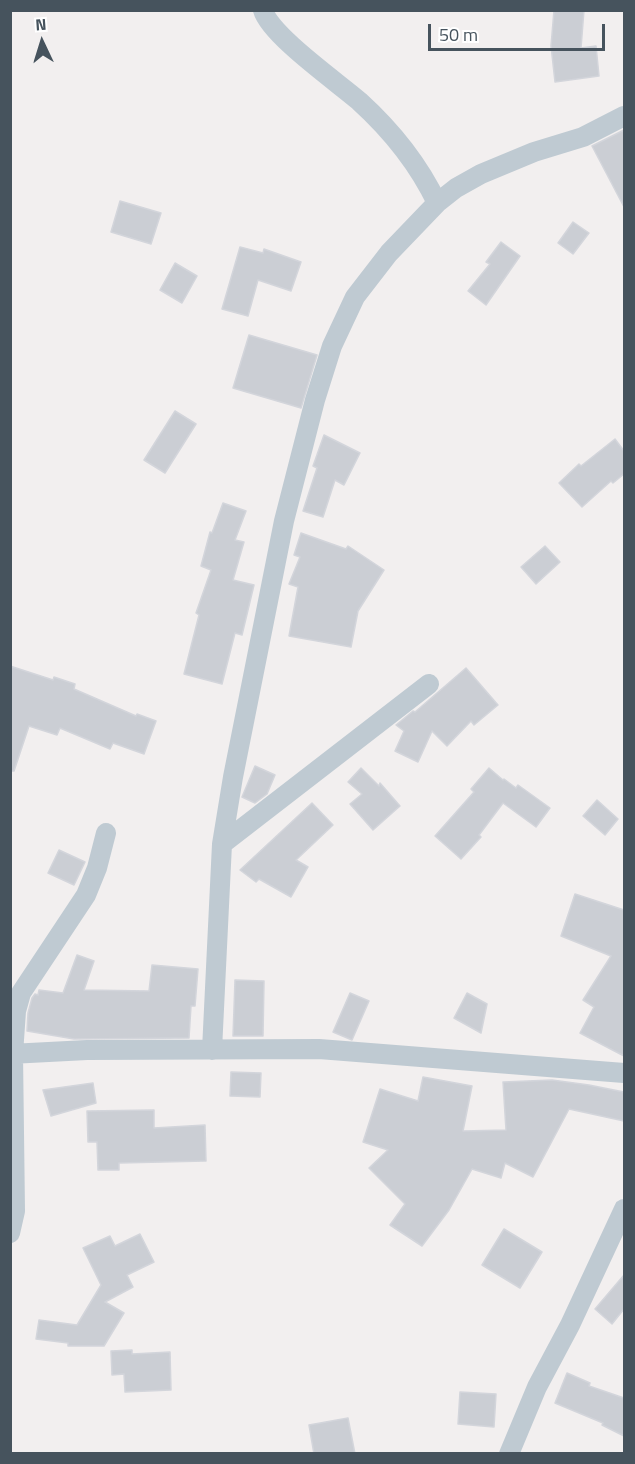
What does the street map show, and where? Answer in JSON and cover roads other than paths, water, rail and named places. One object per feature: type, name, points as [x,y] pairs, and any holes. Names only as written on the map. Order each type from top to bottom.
[{"type":"street","points":[[263,10],[266,19],[292,46],[387,128],[414,160],[437,203]]},
{"type":"street","points":[[212,1050],[222,844],[233,777],[284,520],[315,400],[332,346],[356,297],[389,253],[437,203],[456,188],[482,174],[534,152],[583,137],[624,116]]},
{"type":"street","points":[[222,844],[429,684]]},
{"type":"street","points":[[10,1233],[15,1210],[12,1054],[15,1011],[21,993],[86,895],[97,868],[106,833]]},
{"type":"street","points":[[12,1054],[87,1050],[319,1049],[624,1073]]},
{"type":"street","points":[[509,1454],[537,1387],[570,1325],[624,1209]]}]
